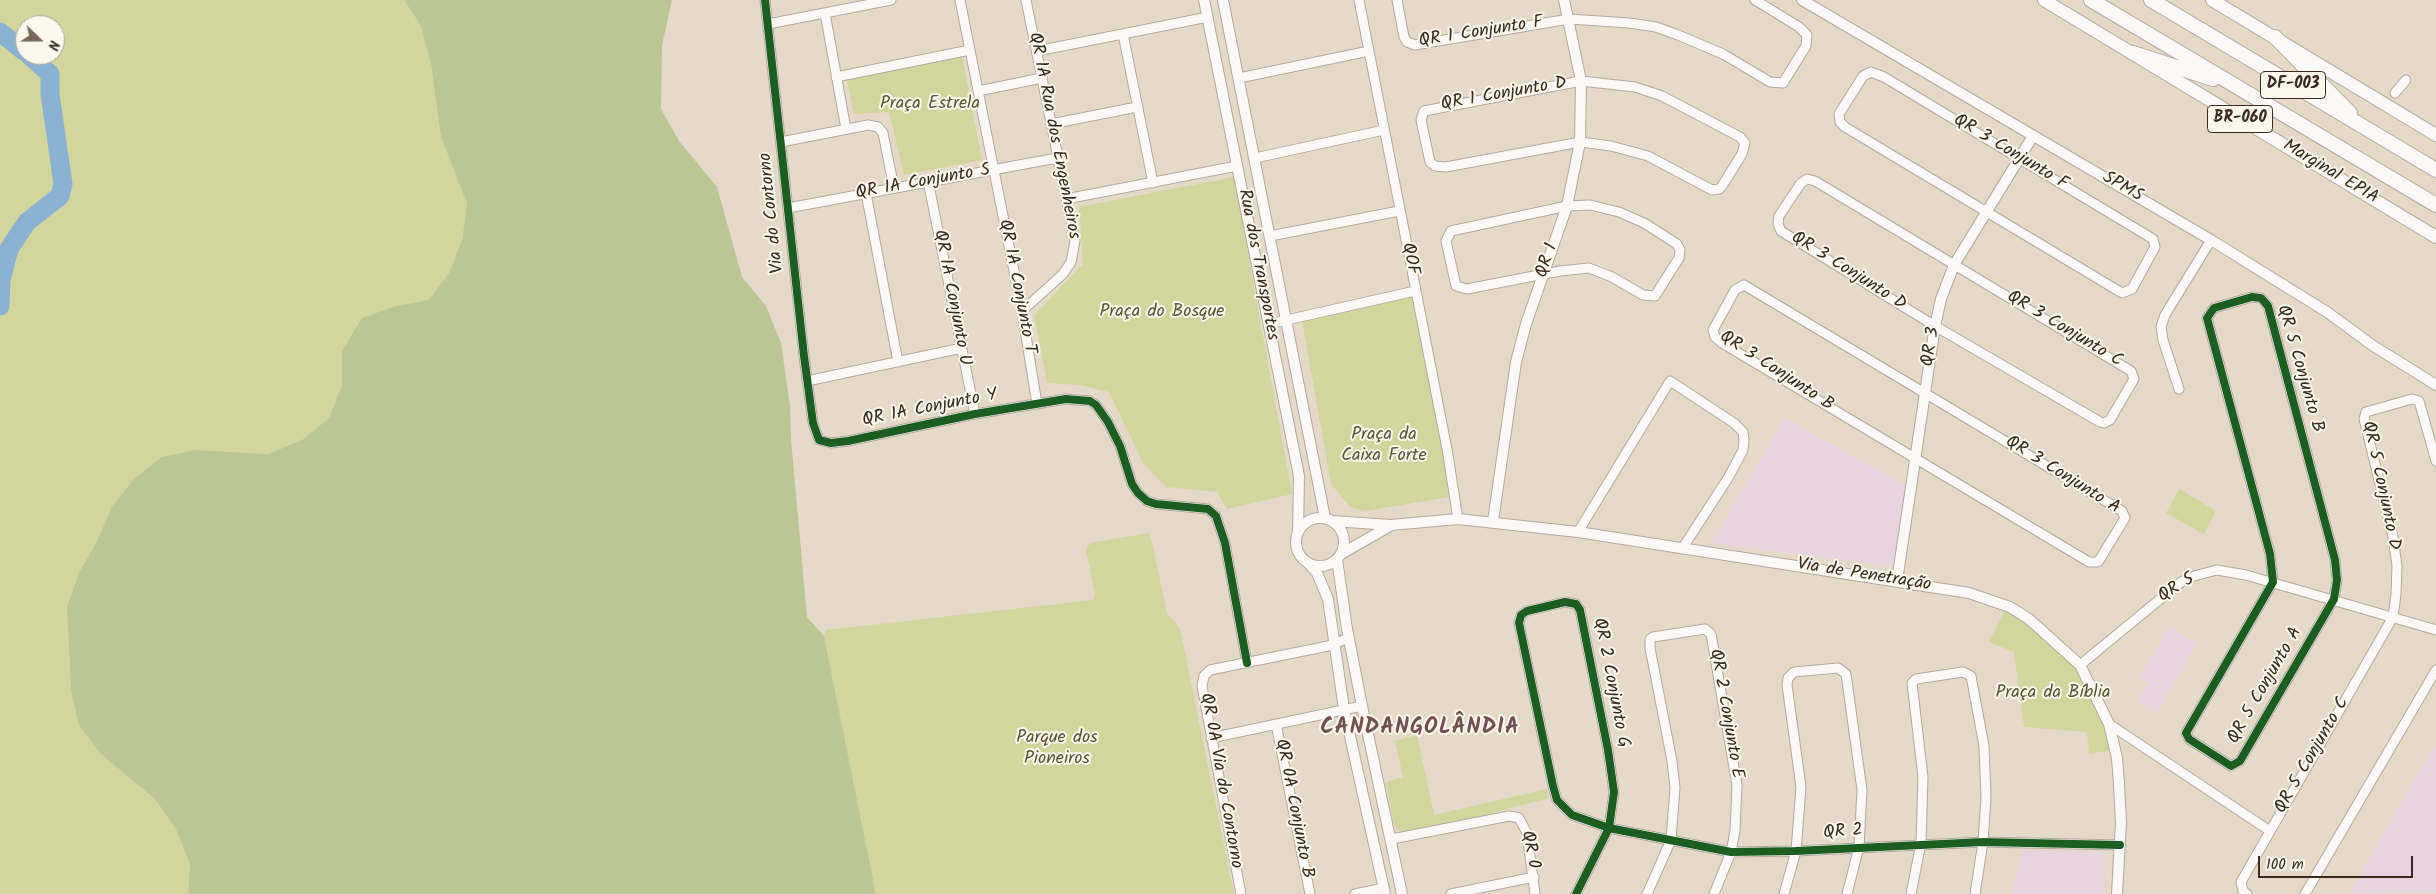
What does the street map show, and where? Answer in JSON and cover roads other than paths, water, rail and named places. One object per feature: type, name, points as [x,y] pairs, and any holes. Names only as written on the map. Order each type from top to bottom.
[{"type":"highway","name":"DF-003","points":[[2091,0],[2436,205]]},
{"type":"highway","name":"DF-003","points":[[2151,0],[2436,170]]},
{"type":"highway","points":[[2275,37],[2365,127]]},
{"type":"highway","points":[[2133,53],[2238,88]]},
{"type":"main road","name":"Marginal EPIA","points":[[2044,0],[2436,237]]},
{"type":"main road","points":[[2212,0],[2436,134]]},
{"type":"street","name":"Via do Contorno","points":[[766,0],[813,423]]},
{"type":"street","points":[[768,24],[891,0]]},
{"type":"street","name":"QR 1A Conjunto T","points":[[960,0],[1022,311],[1038,404]]},
{"type":"street","name":"QR 1A Rua dos Engenheiros","points":[[1022,311],[1063,274],[1071,262],[1074,241],[1026,0]]},
{"type":"street","name":"Rua dos Transportes","points":[[1204,0],[1299,476],[1298,532]]},
{"type":"street","name":"Rua dos Transportes","points":[[1223,0],[1286,320],[1329,519]]},
{"type":"street","name":"QOF","points":[[1358,0],[1447,449],[1458,519]]},
{"type":"street","name":"QR 1 Conjunto F","points":[[1397,0],[1404,37],[1407,42],[1415,45],[1568,20],[1620,22],[1656,28],[1723,54],[1770,82],[1782,83],[1806,46],[1807,35],[1799,26],[1755,0]]},
{"type":"street","name":"QR 1","points":[[1493,521],[1516,362],[1542,275],[1567,206],[1580,142],[1581,81],[1564,0]]},
{"type":"street","name":"SPMS","points":[[1802,0],[2211,240],[2327,312],[2372,345],[2436,385]]},
{"type":"street","points":[[825,13],[846,129]]},
{"type":"street","points":[[1037,52],[1208,17]]},
{"type":"street","points":[[1123,34],[1153,183]]},
{"type":"street","points":[[836,77],[970,50]]},
{"type":"street","points":[[1239,78],[1369,51]]},
{"type":"street","name":"QR 3 Conjunto F","points":[[1870,72],[1876,73],[2155,241],[2155,247],[2132,289],[2122,293],[1986,212],[1845,126],[1839,119],[1842,110],[1864,76],[1870,72]]},
{"type":"street","points":[[978,91],[1042,78]]},
{"type":"street","points":[[2396,93],[2406,80]]},
{"type":"street","name":"QR 1 Conjunto D","points":[[1581,81],[1635,87],[1662,96],[1734,133],[1743,139],[1745,143],[1742,154],[1722,186],[1719,189],[1712,190],[1648,156],[1611,146],[1580,142],[1440,168],[1430,162],[1421,120],[1424,111],[1430,108],[1581,81]]},
{"type":"street","points":[[1226,105],[1244,101]]},
{"type":"street","points":[[1051,124],[1137,107]]},
{"type":"street","points":[[781,142],[874,125],[881,129],[894,188]]},
{"type":"street","points":[[1255,158],[1384,130]]},
{"type":"street","name":"QR 3","points":[[1897,581],[1935,326],[1941,299],[1954,265],[2033,136]]},
{"type":"street","name":"QR 1A Conjunto S","points":[[788,208],[1057,158]]},
{"type":"street","points":[[1066,199],[1237,166]]},
{"type":"street","name":"QR 3 Conjunto D","points":[[1935,326],[1796,242],[1782,231],[1778,220],[1801,183],[1811,179],[1954,265]]},
{"type":"street","name":"QR 1A Conjunto U","points":[[928,182],[975,414]]},
{"type":"street","points":[[866,193],[898,362]]},
{"type":"street","points":[[1567,206],[1604,208],[1644,223],[1674,241],[1680,250],[1679,258],[1658,294],[1652,298],[1643,295],[1606,274],[1589,268],[1542,275],[1462,289],[1454,282],[1447,238],[1450,231],[1567,206]]},
{"type":"street","points":[[1270,236],[1399,211]]},
{"type":"street","points":[[2179,389],[2163,340],[2161,327],[2165,315],[2211,240]]},
{"type":"street","name":"QR 3 Conjunto C","points":[[1935,326],[2100,422],[2104,423],[2110,420],[2134,379],[2131,371],[1954,265]]},
{"type":"street","name":"QR 3 Conjunto B","points":[[1915,458],[1722,343],[1712,330],[1735,290],[1740,286],[1748,286],[1926,392]]},
{"type":"street","points":[[1269,324],[1415,291]]},
{"type":"street","name":"QR 5 Conjunto B","points":[[2273,582],[2270,554],[2207,318],[2214,308],[2252,297],[2261,298],[2268,306],[2335,560],[2337,580],[2334,599]]},
{"type":"street","points":[[808,381],[962,348]]},
{"type":"street","points":[[1578,532],[1670,381],[1734,423],[1743,432],[1744,440],[1743,450],[1728,478],[1682,549]]},
{"type":"street","name":"QR 3 Conjunto A","points":[[1915,458],[2088,562],[2098,562],[2125,518],[2122,511],[1926,392]]},
{"type":"street","name":"QR 1A Conjunto Y","points":[[813,423],[819,440],[837,443],[975,414],[1066,399],[1081,399],[1096,405],[1108,422],[1120,446],[1132,484],[1147,501],[1167,506],[1208,509],[1216,516],[1225,543],[1247,663]]},
{"type":"street","name":"QR 5 Conjunto D","points":[[2393,617],[2397,577],[2393,537],[2364,419],[2366,412],[2412,400],[2419,401],[2436,460]]},
{"type":"street","points":[[1355,894],[1384,891],[1344,709],[1336,643],[1328,599],[1316,573],[1297,550],[1295,541],[1298,532],[1309,520],[1329,519],[1339,527],[1343,536],[1344,545],[1339,556],[1349,638],[1402,894]]},
{"type":"street","name":"Via de Penetração","points":[[1329,519],[1391,525],[1458,519],[1493,521],[1578,532],[1897,581],[1969,593],[2010,607],[2029,619],[2080,665],[2110,724],[2117,758],[2121,822],[2117,894]]},
{"type":"street","name":"Via de Penetração","points":[[1339,556],[1391,525]]},
{"type":"street","points":[[1309,564],[1324,566],[1339,556]]},
{"type":"street","name":"QR 5","points":[[2080,665],[2167,593],[2194,576],[2218,570],[2273,582],[2436,630]]},
{"type":"street","name":"QR 5 Conjunto A","points":[[2273,582],[2186,731],[2189,739],[2231,766],[2240,761],[2334,599]]},
{"type":"street","name":"QR 2 Conjunto G","points":[[1572,815],[1557,800],[1553,786],[1519,623],[1519,618],[1527,611],[1565,602],[1576,604],[1580,610],[1608,750],[1614,792],[1609,828]]},
{"type":"street","name":"QR 5 Conjunto C","points":[[2247,894],[2243,891],[2241,882],[2393,617]]},
{"type":"street","name":"QR 2 Conjunto E","points":[[1671,840],[1674,774],[1650,643],[1653,637],[1705,629],[1710,634],[1737,777],[1737,813],[1731,852]]},
{"type":"street","points":[[1247,663],[1336,643],[1349,638]]},
{"type":"street","name":"QR 0A Via do Contorno","points":[[1241,894],[1202,686],[1204,676],[1210,670],[1247,663]]},
{"type":"street","points":[[1784,894],[1796,851],[1801,782],[1787,685],[1788,678],[1794,672],[1838,668],[1846,674],[1861,771],[1859,847],[1847,894]]},
{"type":"street","points":[[2305,894],[2436,670]]},
{"type":"street","points":[[1911,894],[1921,844],[1923,777],[1912,683],[1916,679],[1963,672],[1971,676],[1984,746],[1986,798],[1983,842],[1974,894]]},
{"type":"street","points":[[1211,738],[1362,706]]},
{"type":"street","name":"QR 0A Conjunto B","points":[[1276,724],[1310,894]]},
{"type":"street","points":[[2110,724],[2270,831]]},
{"type":"street","name":"QR 2","points":[[1572,815],[1609,828],[1731,852],[1796,851],[1983,842],[2120,845]]},
{"type":"street","name":"QR 0","points":[[1392,839],[1509,816],[1519,818],[1525,827],[1534,877],[1535,894]]},
{"type":"street","points":[[1576,894],[1609,828]]},
{"type":"street","points":[[1647,894],[1671,840]]},
{"type":"street","points":[[1714,894],[1731,852]]},
{"type":"street","points":[[1381,871],[1397,867]]},
{"type":"street","points":[[1452,894],[1534,877]]},
{"type":"waterway","points":[[0,32],[15,44]]},
{"type":"waterway","points":[[0,306],[1,280],[9,249],[27,222],[60,196],[63,184],[50,94],[50,74],[40,65]]},
{"type":"district","name":"CANDANGOLÂNDIA","points":[[1420,729]]},
{"type":"park label","name":"Praça Estrela","points":[[930,105]]},
{"type":"park label","name":"Praça do Bosque","points":[[1162,313]]},
{"type":"park label","name":"Praça da Caixa Forte","points":[[1384,446]]},
{"type":"park label","name":"Praça da Bíblia","points":[[2053,694]]},
{"type":"park label","name":"Parque dos Pioneiros","points":[[1057,750]]}]
